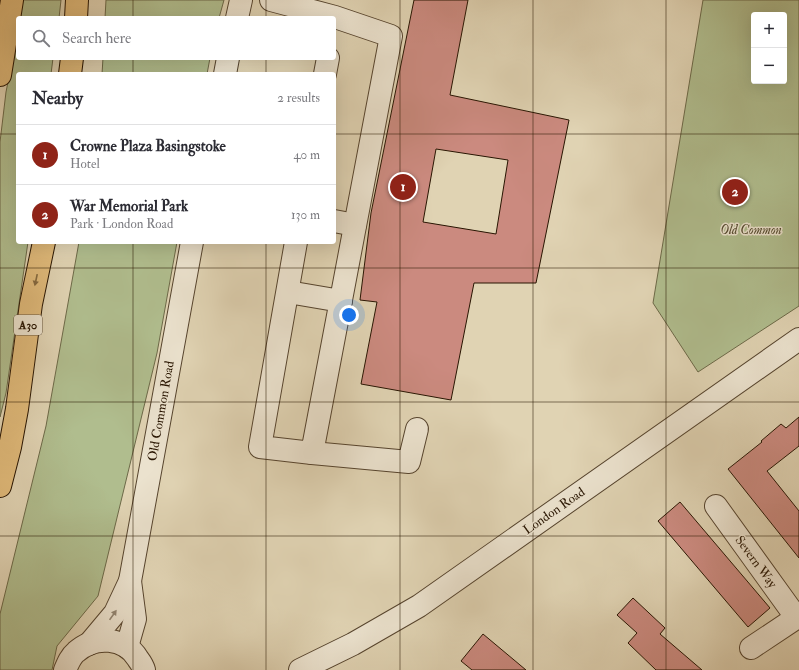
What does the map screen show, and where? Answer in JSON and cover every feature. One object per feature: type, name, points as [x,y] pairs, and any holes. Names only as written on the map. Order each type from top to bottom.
[{"type":"main road","points":[[0,75],[12,0]]},
{"type":"main road","points":[[76,16],[77,0]]},
{"type":"main road","points":[[70,72],[72,60]]},
{"type":"main road","name":"A30","points":[[0,486],[15,424],[31,304],[44,244]]},
{"type":"street","points":[[237,16],[241,0]]},
{"type":"street","points":[[272,0],[322,16]]},
{"type":"street","points":[[312,453],[391,36],[336,20]]},
{"type":"street","points":[[225,72],[228,60]]},
{"type":"street","points":[[325,72],[328,60]]},
{"type":"street","points":[[336,221],[355,225]]},
{"type":"street","name":"Old Common Road","points":[[89,644],[115,613],[130,581],[192,244]]},
{"type":"street","points":[[296,244],[260,447],[409,462],[417,429]]},
{"type":"street","points":[[288,292],[341,301]]},
{"type":"street","name":"London Road","points":[[300,670],[354,644],[419,606],[799,339]]},
{"type":"street","name":"Severn Way","points":[[716,506],[798,616]]},
{"type":"street","name":"Old Common Road","points":[[128,647],[135,619],[130,581]]},
{"type":"street","points":[[751,648],[798,616]]},
{"type":"street","points":[[65,670],[68,662],[76,652],[89,644],[107,640],[128,647],[135,653],[145,669]]},
{"type":"green space","points":[[23,0],[61,0],[59,16],[20,16]]},
{"type":"green space","points":[[106,0],[224,0],[220,16],[105,16]]},
{"type":"green space","name":"Old Common","points":[[703,0],[799,0],[799,306],[698,372],[653,303]]},
{"type":"green space","points":[[16,41],[16,60],[53,60],[51,72],[16,72],[16,244],[28,244],[6,393],[0,417],[0,142],[6,92]]},
{"type":"green space","points":[[103,60],[210,60],[207,72],[102,72]]},
{"type":"green space","points":[[79,244],[177,244],[157,353],[98,596],[57,646],[52,670],[0,670],[0,614],[46,426]]},
{"type":"building","points":[[414,0],[468,0],[450,95],[569,120],[536,283],[474,283],[451,400],[361,384],[377,302],[360,300],[371,213]],"holes":[[[436,149],[508,160],[496,234],[423,222]]]},
{"type":"building","points":[[799,417],[799,446],[767,471],[799,511],[799,558],[728,469],[762,442],[761,441],[781,424],[786,428]]},
{"type":"building","points":[[680,502],[770,608],[748,627],[658,521]]},
{"type":"building","points":[[633,598],[665,628],[660,634],[702,670],[656,670],[628,643],[637,633],[617,615]]},
{"type":"building","points":[[483,634],[526,670],[472,670],[461,661]]},
{"type":"place","name":"Crowne Plaza Basingstoke","points":[[403,187]]},
{"type":"place","name":"War Memorial Park","points":[[735,192]]}]
